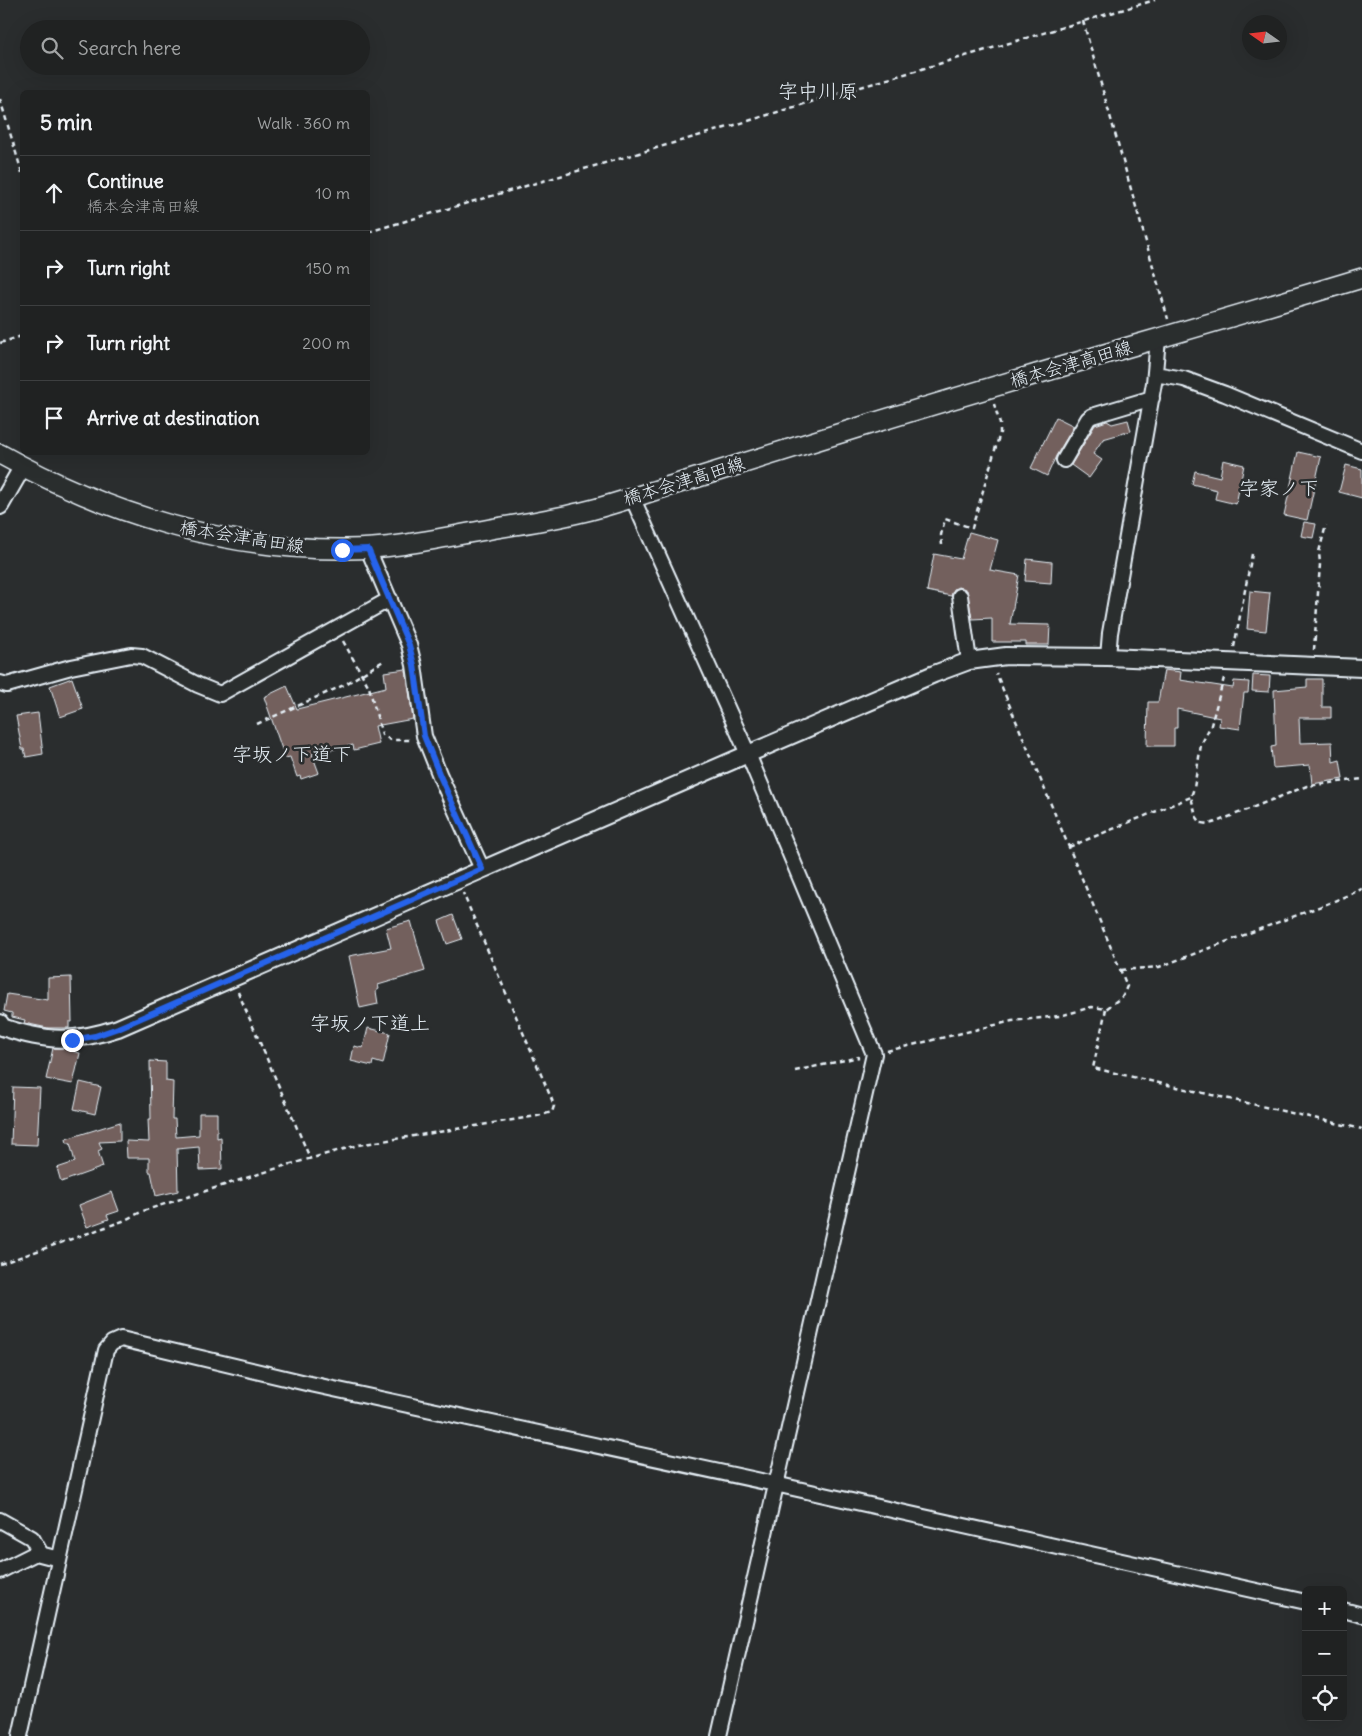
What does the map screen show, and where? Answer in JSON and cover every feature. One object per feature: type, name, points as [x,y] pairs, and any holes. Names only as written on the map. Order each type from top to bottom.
[{"type":"main road","name":"橋本会津高田線","points":[[0,454],[93,500],[150,519],[209,535],[282,546],[342,550],[407,545],[579,513],[990,388],[1362,280]]},
{"type":"street","points":[[1108,657],[1110,633],[1155,374],[1166,337]]},
{"type":"street","points":[[1155,374],[1184,379],[1225,394],[1362,451]]},
{"type":"street","points":[[1064,460],[1088,418],[1152,398]]},
{"type":"street","points":[[0,506],[23,466]]},
{"type":"street","points":[[632,497],[748,754],[874,1054],[719,1736]]},
{"type":"street","points":[[368,549],[409,645],[426,740],[482,869]]},
{"type":"street","points":[[960,596],[969,662]]},
{"type":"street","points":[[0,683],[7,685],[71,667],[131,655],[142,656],[198,685],[220,694],[390,599]]},
{"type":"street","points":[[1,1027],[45,1038],[72,1040],[95,1036],[118,1028],[934,674],[969,662],[990,657],[1006,656],[1108,657],[1362,668]]},
{"type":"street","points":[[20,1736],[106,1350],[112,1343],[121,1339],[306,1383],[775,1484],[1302,1601]]},
{"type":"street","points":[[0,1520],[32,1538],[41,1554]]},
{"type":"street","points":[[0,1571],[36,1553],[59,1559]]},
{"type":"street","points":[[1347,1611],[1362,1615]]},
{"type":"path","points":[[370,231],[1155,0]]},
{"type":"path","points":[[1082,21],[1166,337]]},
{"type":"path","points":[[0,99],[20,166]]},
{"type":"path","points":[[0,343],[20,337]]},
{"type":"path","points":[[942,545],[941,535],[945,519],[972,528],[1000,433],[1000,424],[990,388]]},
{"type":"path","points":[[1313,666],[1320,552],[1326,525]]},
{"type":"path","points":[[1252,554],[1231,663],[1222,681],[1211,725],[1200,744],[1191,797],[1196,816],[1201,823],[1209,824],[1307,786],[1362,780]]},
{"type":"path","points":[[336,630],[369,688],[382,735],[391,740],[426,740]]},
{"type":"path","points":[[990,657],[1127,986],[1123,996],[1106,1010],[1093,1068],[1362,1128]]},
{"type":"path","points":[[257,724],[344,685],[384,660]]},
{"type":"path","points":[[1068,847],[1191,797]]},
{"type":"path","points":[[0,1264],[123,1221],[143,1211],[310,1158],[358,1145],[552,1112],[554,1106],[552,1100],[458,880]]},
{"type":"path","points":[[1121,970],[1159,967],[1362,889]]},
{"type":"path","points":[[232,978],[310,1158]]},
{"type":"path","points":[[794,1072],[1012,1021],[1060,1016],[1092,1007],[1106,1010]]},
{"type":"building","points":[[1056,417],[1074,426],[1056,456],[1047,476],[1031,468]]},
{"type":"building","points":[[1128,420],[1131,431],[1103,439],[1093,454],[1102,460],[1089,478],[1071,465],[1095,425],[1107,421],[1112,424]]},
{"type":"building","points":[[1298,452],[1321,457],[1307,520],[1284,515]]},
{"type":"building","points":[[1223,460],[1244,465],[1236,504],[1215,499],[1217,490],[1192,484],[1195,471],[1220,477]]},
{"type":"building","points":[[1346,465],[1362,469],[1362,498],[1339,492]]},
{"type":"building","points":[[1304,522],[1316,524],[1313,538],[1301,536]]},
{"type":"building","points":[[969,532],[998,540],[990,570],[1019,575],[1010,624],[1050,625],[1049,645],[1026,645],[1026,642],[992,642],[992,618],[972,619],[967,590],[958,587],[954,589],[951,596],[927,591],[934,554],[961,559]]},
{"type":"building","points":[[1027,559],[1052,562],[1051,583],[1025,581]]},
{"type":"building","points":[[1250,591],[1270,593],[1266,631],[1247,629]]},
{"type":"building","points":[[406,669],[413,719],[375,726],[379,744],[354,750],[353,745],[312,754],[319,773],[301,779],[300,776],[297,777],[290,757],[285,758],[264,697],[287,686],[297,709],[386,687],[384,672]]},
{"type":"building","points":[[1164,670],[1181,672],[1180,680],[1233,688],[1234,681],[1249,682],[1248,693],[1244,693],[1240,729],[1219,726],[1220,718],[1177,709],[1177,728],[1174,728],[1174,746],[1147,746],[1148,702],[1158,702]]},
{"type":"building","points":[[1253,675],[1270,676],[1269,692],[1252,691]]},
{"type":"building","points":[[72,678],[83,709],[60,717],[50,686]]},
{"type":"building","points":[[1307,679],[1322,679],[1322,707],[1331,707],[1331,718],[1299,718],[1300,743],[1332,742],[1333,762],[1340,760],[1343,779],[1312,784],[1310,765],[1273,768],[1271,747],[1276,746],[1274,690],[1307,687]]},
{"type":"building","points":[[38,713],[43,754],[26,757],[24,749],[22,749],[16,716]]},
{"type":"building","points":[[453,915],[462,939],[447,944],[439,921]]},
{"type":"building","points":[[411,921],[425,971],[378,985],[379,989],[376,991],[378,1004],[360,1008],[349,956],[391,948],[386,928]]},
{"type":"building","points":[[71,977],[72,1022],[69,1022],[69,1028],[48,1028],[24,1023],[25,1020],[12,1017],[12,1013],[4,1011],[7,994],[48,1000],[48,978]]},
{"type":"building","points":[[368,1028],[390,1033],[383,1064],[373,1061],[372,1066],[351,1061],[354,1046],[363,1048]]},
{"type":"building","points":[[53,1048],[70,1048],[70,1051],[80,1053],[73,1084],[46,1079]]},
{"type":"building","points":[[150,1061],[166,1062],[166,1081],[173,1082],[172,1119],[175,1119],[176,1137],[199,1135],[199,1113],[217,1113],[217,1138],[221,1137],[222,1169],[200,1170],[199,1147],[177,1149],[178,1191],[156,1196],[151,1172],[149,1172],[149,1158],[127,1158],[126,1141],[149,1142],[148,1119],[151,1119]]},
{"type":"building","points":[[80,1082],[101,1087],[95,1114],[74,1109]]},
{"type":"building","points":[[13,1087],[40,1088],[37,1145],[11,1144]]},
{"type":"building","points":[[120,1122],[120,1141],[99,1142],[102,1149],[98,1151],[103,1167],[61,1182],[57,1168],[75,1162],[70,1143],[67,1143],[66,1139]]},
{"type":"building","points":[[112,1192],[119,1211],[107,1215],[109,1219],[87,1227],[79,1205]]},
{"type":"district","name":"字中川原","points":[[818,91]]},
{"type":"district","name":"字家ノ下","points":[[1279,488]]},
{"type":"district","name":"字坂ノ下道下","points":[[292,754]]},
{"type":"district","name":"字坂ノ下道上","points":[[370,1023]]},
{"type":"route","points":[[72,1040],[95,1036],[118,1028],[482,869],[424,736],[414,665],[409,645],[368,549],[342,550]]}]
